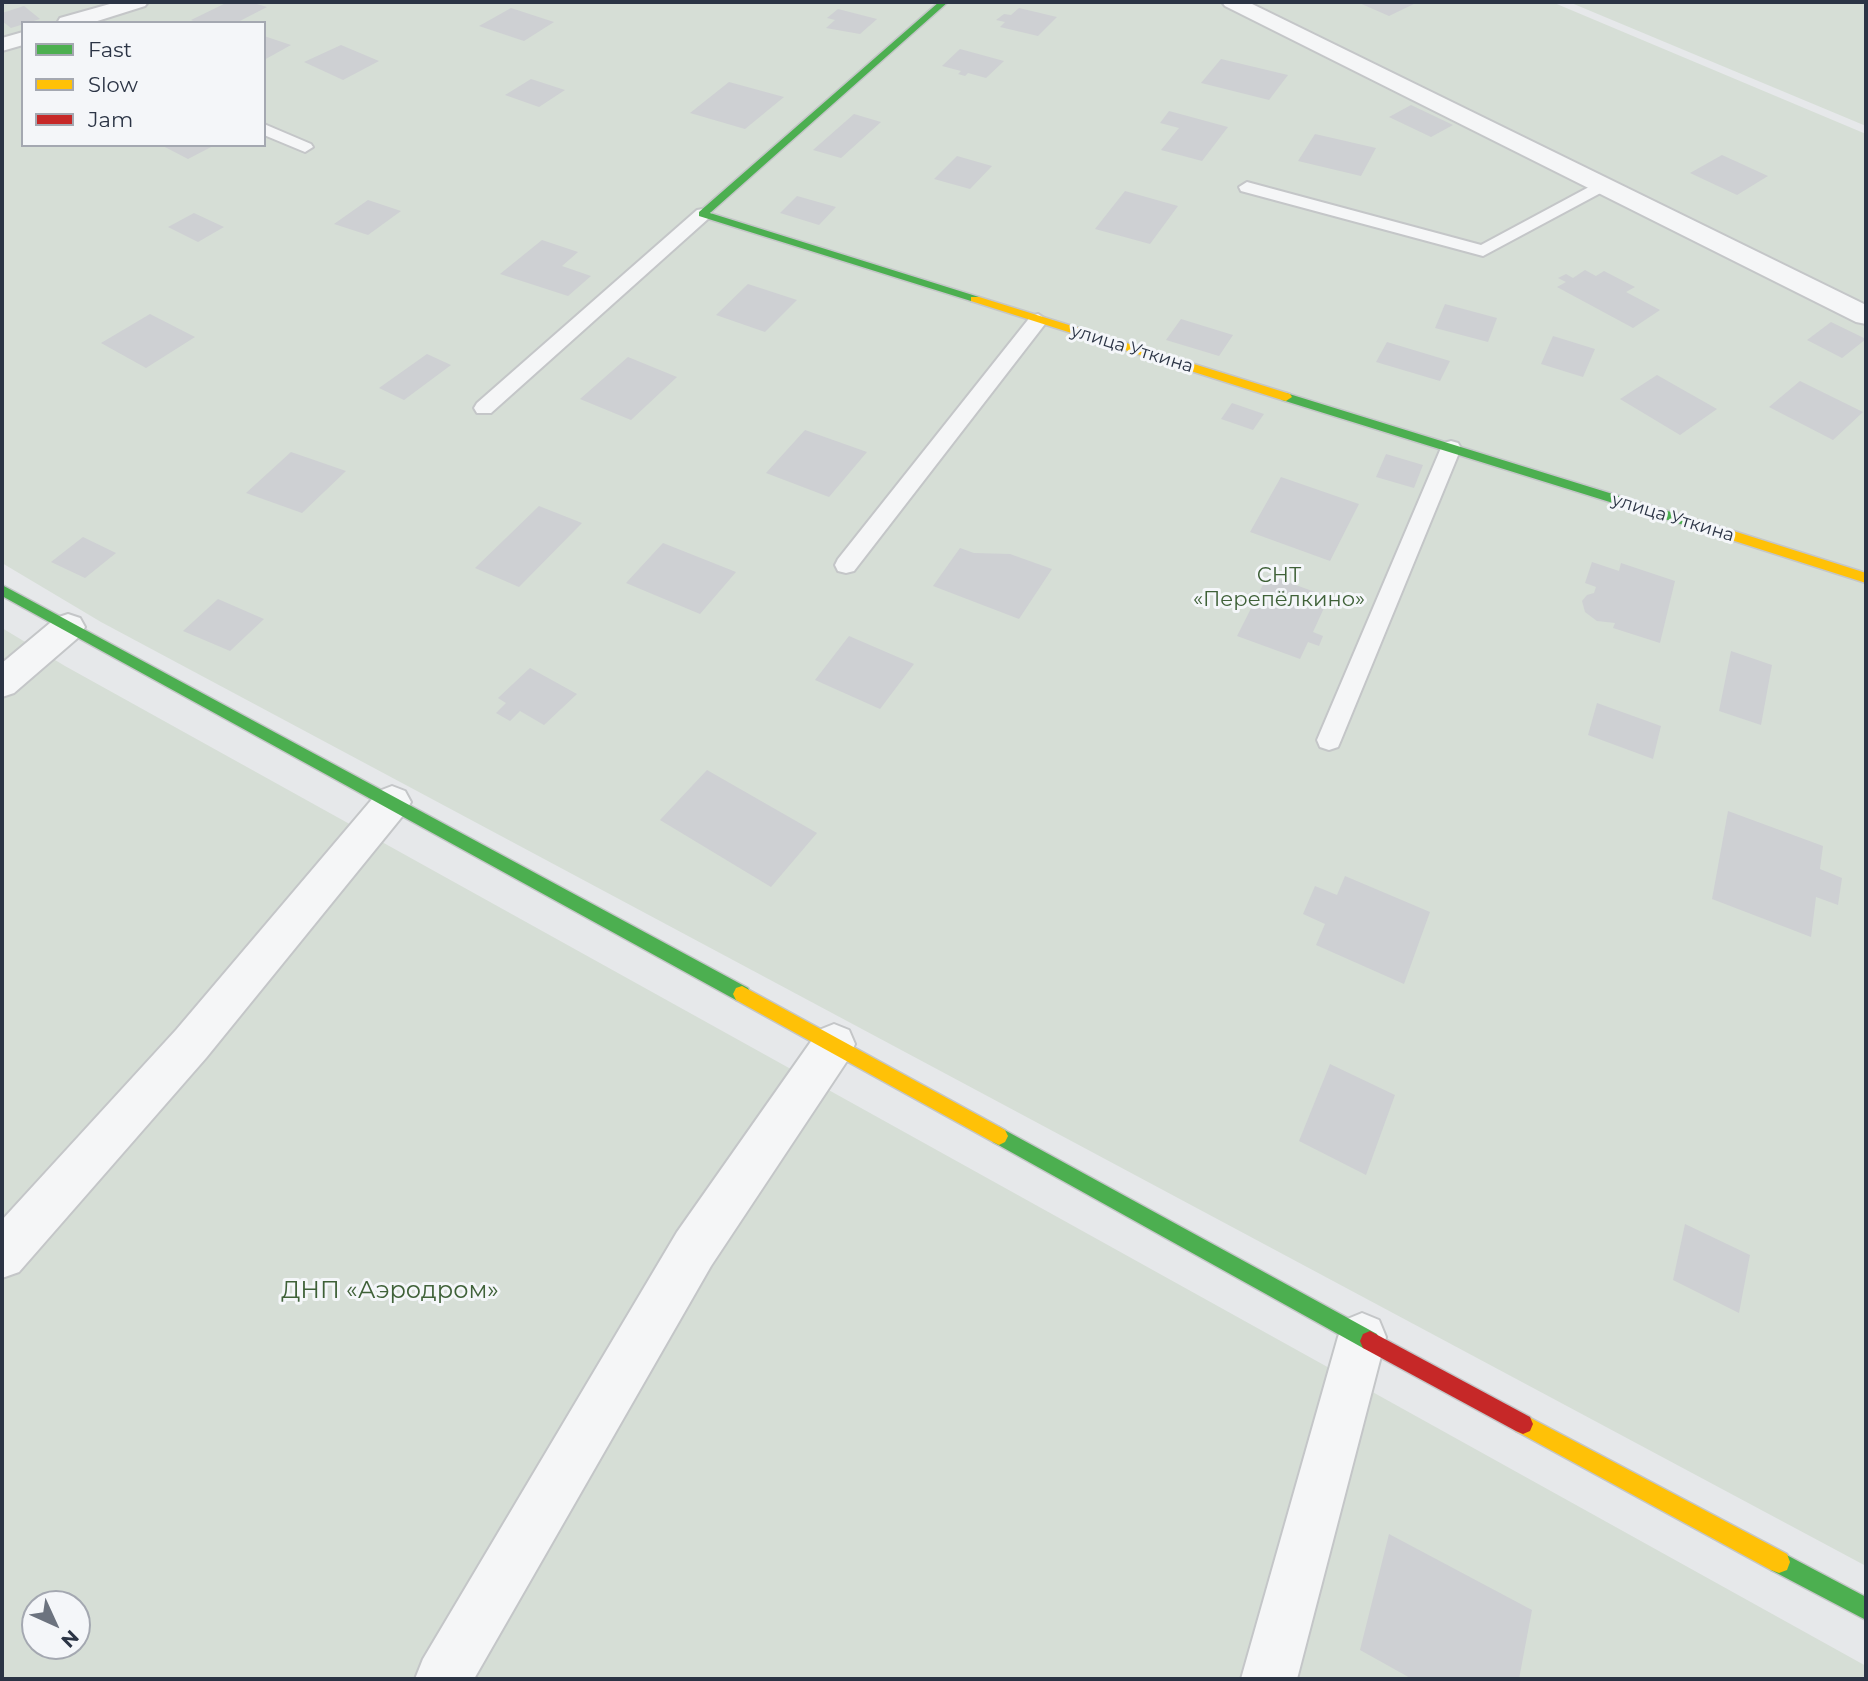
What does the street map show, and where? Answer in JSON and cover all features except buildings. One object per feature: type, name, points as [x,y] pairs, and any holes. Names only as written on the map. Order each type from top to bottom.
[{"type":"street","points":[[75,21],[138,2]]},
{"type":"street","points":[[703,214],[944,2]]},
{"type":"street","points":[[1232,2],[1866,316]]},
{"type":"street","points":[[2,45],[21,39]]},
{"type":"street","name":"улица Уткина","points":[[703,214],[1866,579]]},
{"type":"street","points":[[2,590],[834,1044],[1362,1337],[1866,1609]]},
{"type":"street","points":[[2,683],[68,627]]},
{"type":"street","points":[[2,1255],[191,1044],[392,802]]},
{"type":"street","points":[[443,1679],[694,1249],[834,1044]]},
{"type":"street","points":[[1269,1679],[1362,1337]]},
{"type":"lane","points":[[266,130],[305,147]]},
{"type":"lane","points":[[1247,187],[1483,251],[1602,185]]},
{"type":"lane","points":[[484,408],[703,214]]},
{"type":"lane","points":[[846,565],[1038,320]]},
{"type":"lane","points":[[1329,740],[1451,448]]},
{"type":"green space","name":"СНТ «Перепёлкино»","points":[[2,2],[1552,2],[1866,134],[1866,1566],[101,622],[2,563]]},
{"type":"green space","points":[[1569,2],[1866,2],[1866,126]]},
{"type":"green space","name":"ДНП «Аэродром»","points":[[2,628],[65,666],[1866,1666],[1866,1679],[2,1679]]},
{"type":"traffic: fast","points":[[944,2],[703,214],[975,299]]},
{"type":"traffic: fast","points":[[1286,397],[1724,533]]},
{"type":"traffic: fast","points":[[2,590],[742,994]]},
{"type":"traffic: fast","points":[[999,1136],[1370,1341]]},
{"type":"traffic: fast","points":[[1779,1562],[1866,1609]]},
{"type":"traffic: slow","points":[[975,299],[1286,397]]},
{"type":"traffic: slow","points":[[1724,533],[1866,578]]},
{"type":"traffic: slow","points":[[742,994],[999,1136]]},
{"type":"traffic: slow","points":[[1523,1424],[1779,1562]]},
{"type":"traffic: jam","points":[[1370,1341],[1523,1424]]}]
